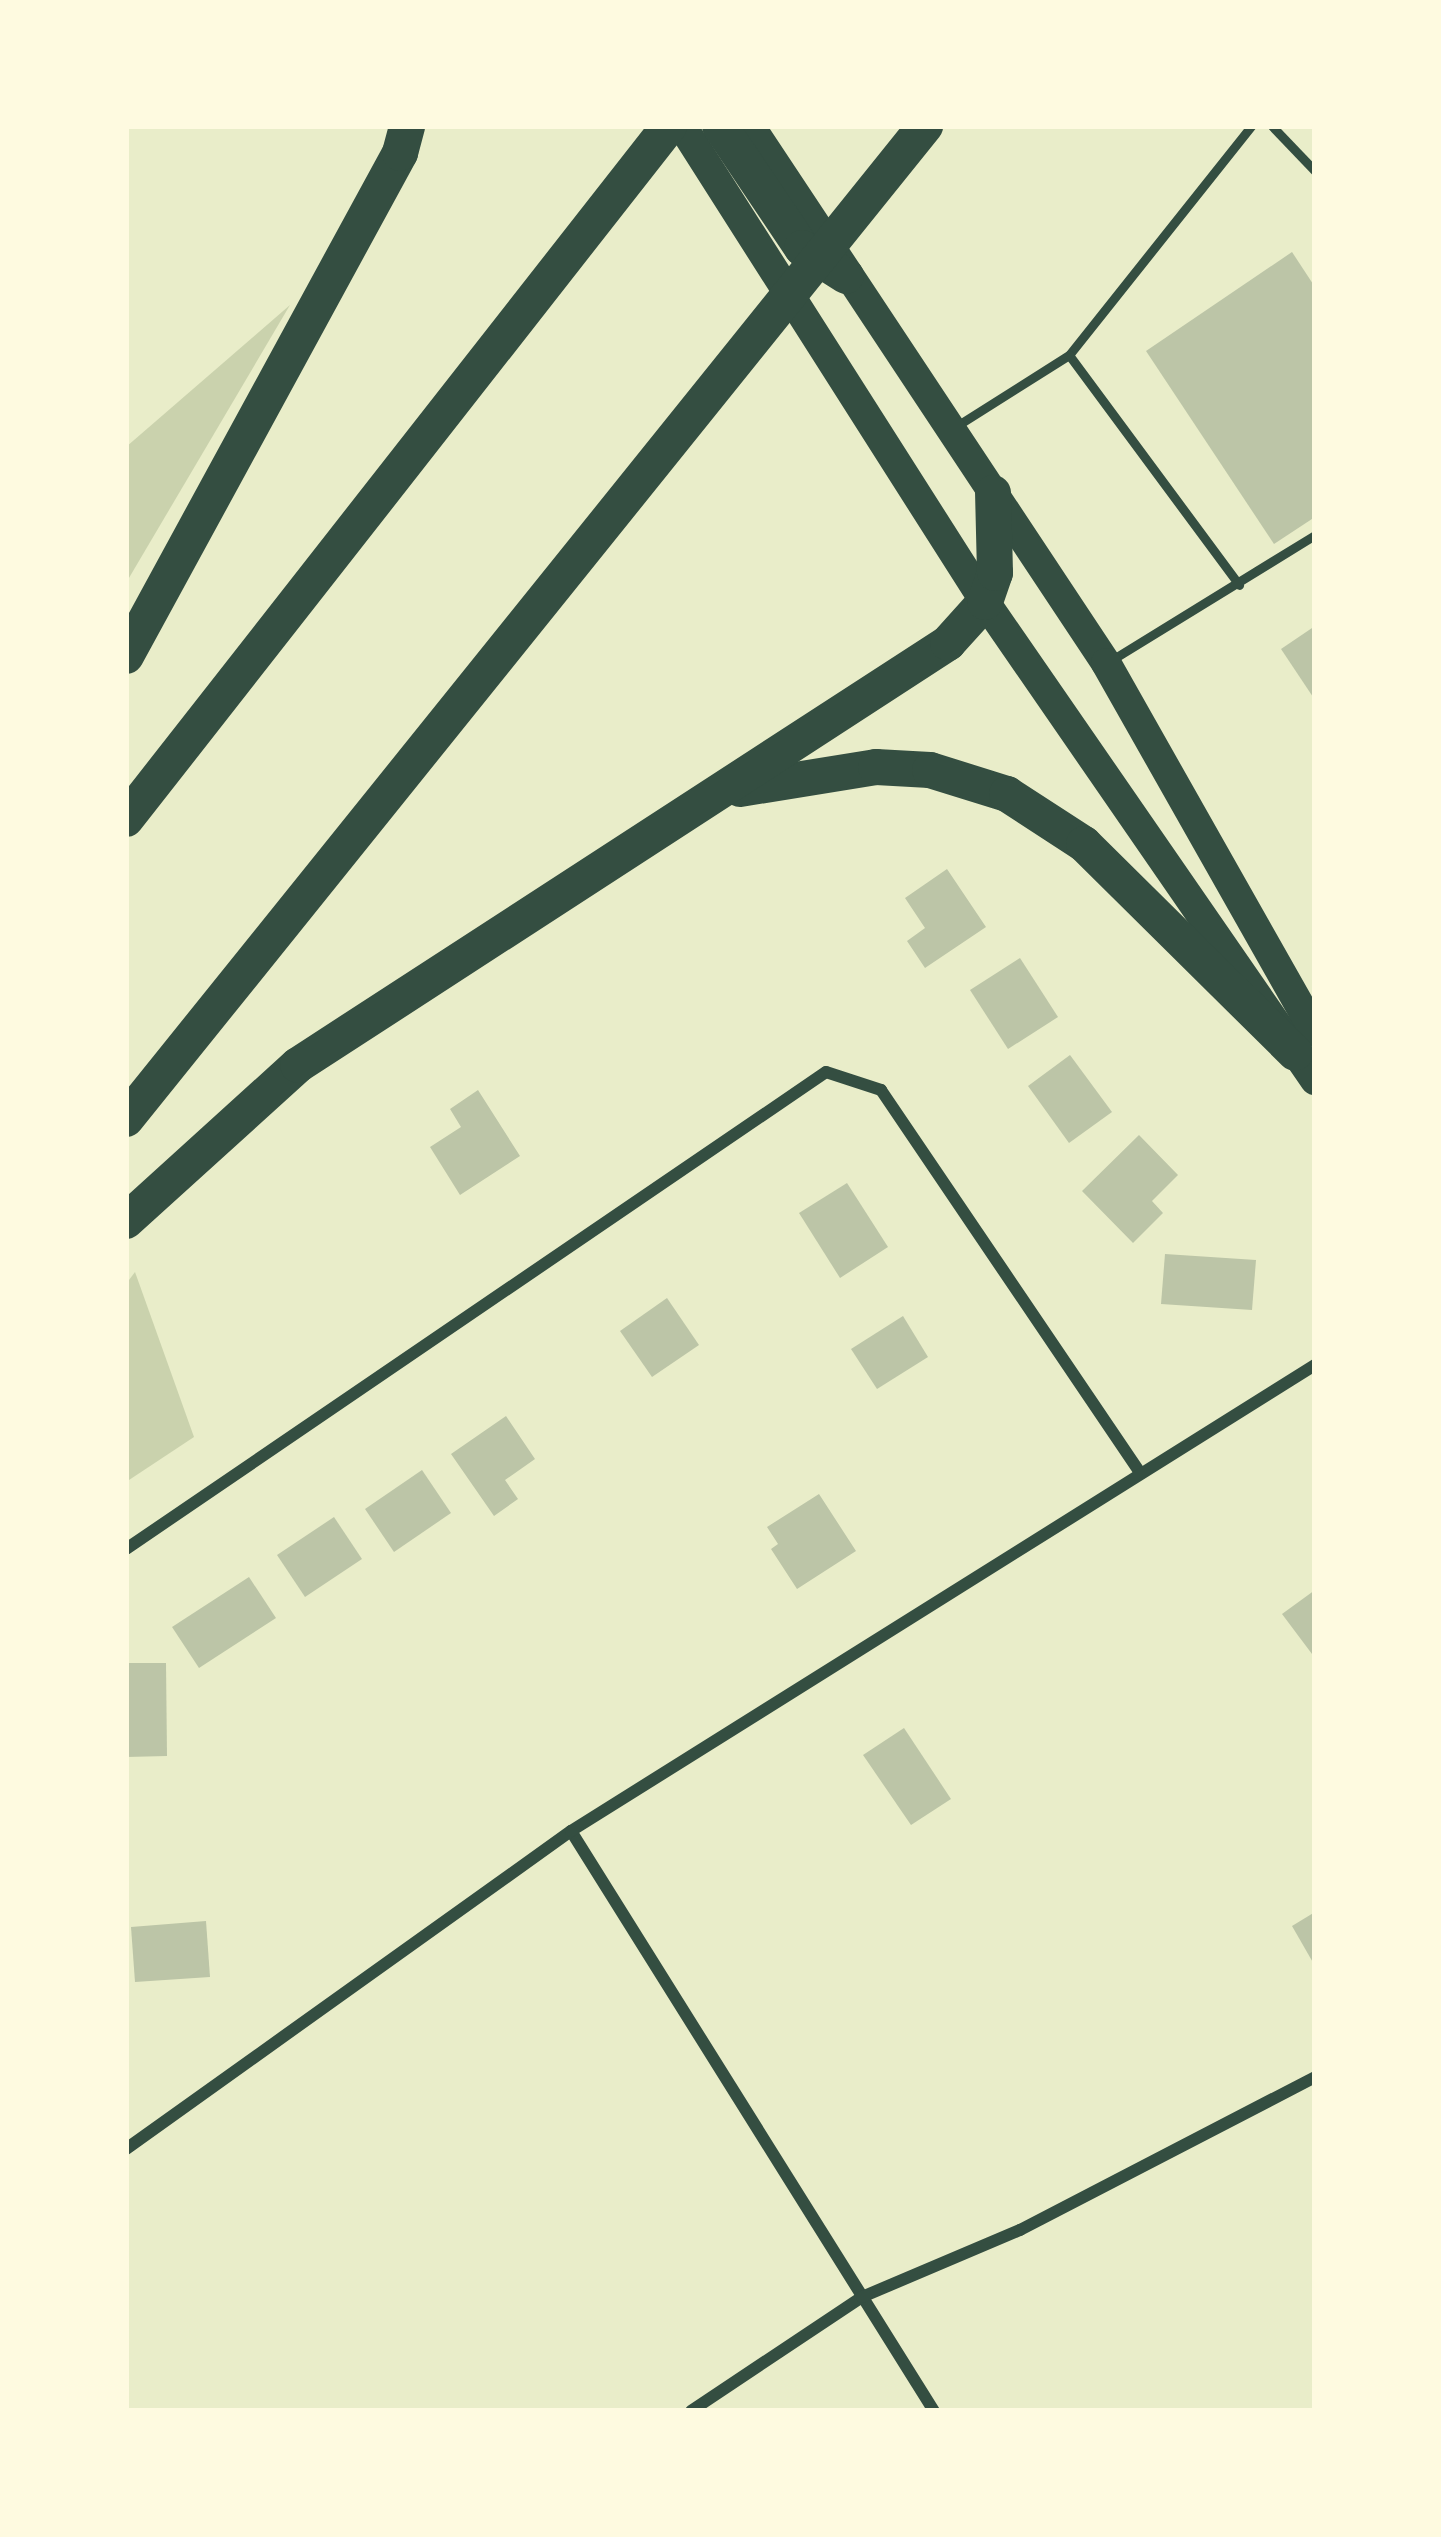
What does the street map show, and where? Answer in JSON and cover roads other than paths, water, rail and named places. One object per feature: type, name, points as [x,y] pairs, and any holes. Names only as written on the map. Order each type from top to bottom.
[{"type":"highway","points":[[126,819],[668,126]]},
{"type":"highway","points":[[720,126],[802,248],[846,277]]},
{"type":"highway","points":[[126,656],[406,135]]},
{"type":"highway","points":[[126,1119],[914,140]]},
{"type":"highway","points":[[126,1221],[298,1065],[691,805],[948,643],[986,602],[1000,555],[993,493]]},
{"type":"highway","points":[[691,805],[848,768],[930,770],[985,785],[1084,844],[1309,1059]]},
{"type":"main road","points":[[682,126],[986,602],[1309,1059]]},
{"type":"main road","points":[[750,126],[1106,663],[1309,1059]]},
{"type":"street","points":[[126,1549],[826,1072],[881,1090],[1141,1473]]},
{"type":"street","points":[[126,2149],[571,1831],[1315,1364]]},
{"type":"street","points":[[571,1831],[934,2411]]},
{"type":"street","points":[[692,2411],[862,2296],[1020,2230],[1315,2077]]},
{"type":"lane","points":[[952,429],[1069,355],[1251,126]]},
{"type":"lane","points":[[1272,126],[1315,171]]},
{"type":"lane","points":[[1069,355],[1239,585]]},
{"type":"lane","points":[[1106,663],[1315,535]]}]
